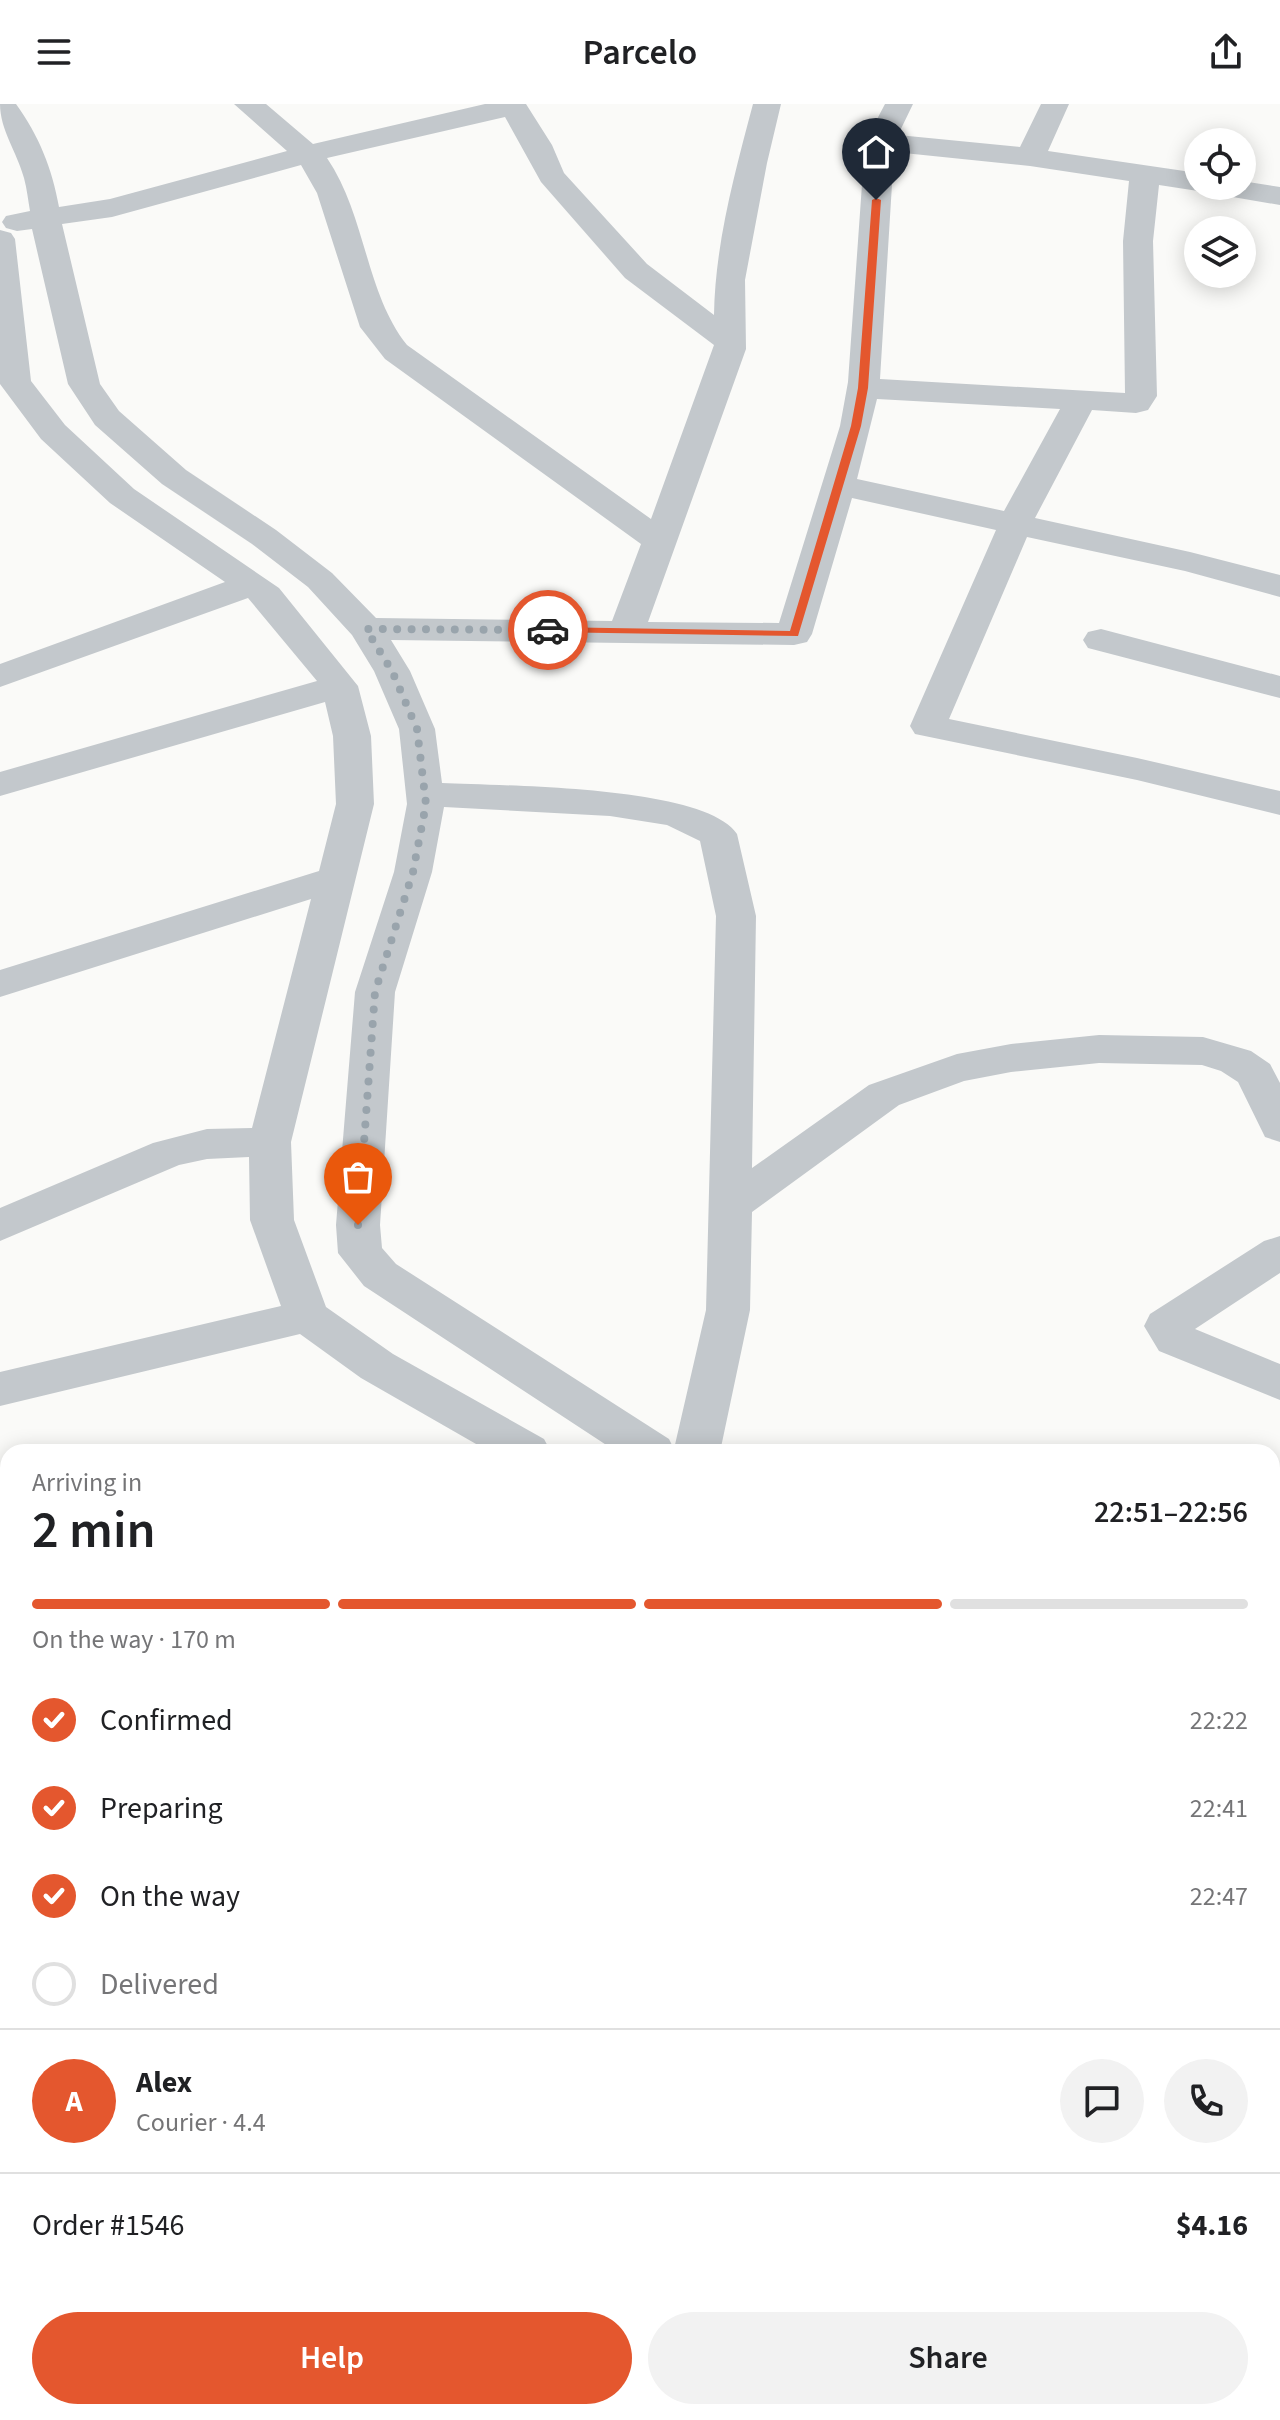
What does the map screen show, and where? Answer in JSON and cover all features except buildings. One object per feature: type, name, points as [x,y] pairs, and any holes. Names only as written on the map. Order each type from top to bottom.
[{"type":"street","points":[[1,104],[21,131],[39,178],[45,217],[84,384],[107,418],[174,477],[264,537],[320,580],[366,629],[392,671],[417,729],[425,794],[413,872],[375,992],[358,1225],[360,1253],[380,1275],[641,1444]]},
{"type":"street","points":[[248,104],[281,129],[316,163],[332,193],[376,327],[396,352],[660,542]]},
{"type":"street","points":[[627,630],[730,342],[730,280],[752,163],[767,104]]},
{"type":"street","points":[[366,629],[794,634],[839,485],[863,388],[880,142],[899,104]]},
{"type":"street","points":[[1030,157],[1055,104]]},
{"type":"street","points":[[514,1444],[377,1366],[307,1316],[272,1220],[270,1142],[355,804],[352,736],[340,686],[267,595],[122,496],[53,432],[9,371],[0,241],[45,217],[112,208],[308,154],[512,105],[537,145],[551,176],[636,271],[730,342]]},
{"type":"street","points":[[880,142],[1030,157],[1184,180]]},
{"type":"street","points":[[863,388],[1136,403],[1141,396],[1138,241],[1145,173]]},
{"type":"street","points":[[1256,192],[1280,196]]},
{"type":"street","points":[[9,371],[73,339]]},
{"type":"street","points":[[1081,400],[1015,522],[928,726],[1137,769],[1280,803]]},
{"type":"street","points":[[839,485],[1190,562],[1280,586]]},
{"type":"street","points":[[0,676],[251,585]]},
{"type":"street","points":[[1101,640],[1280,687]]},
{"type":"street","points":[[0,784],[340,686]]},
{"type":"street","points":[[425,794],[610,804],[676,815],[718,834],[736,916],[728,1310],[699,1444]]},
{"type":"street","points":[[0,984],[338,878]]},
{"type":"street","points":[[730,1206],[884,1095],[957,1068],[1011,1058],[1099,1049],[1203,1051],[1236,1061],[1255,1074],[1280,1127]]},
{"type":"street","points":[[0,1226],[168,1153],[207,1144],[270,1142]]},
{"type":"street","points":[[1280,1252],[1166,1326],[1175,1339],[1280,1383]]},
{"type":"street","points":[[0,1389],[307,1316]]},
{"type":"way so far","points":[[358,1225],[375,992],[413,872],[426,804],[417,729],[392,671],[366,629],[548,630]]},
{"type":"route","points":[[548,630],[794,634],[856,426],[863,388],[876,200]]}]
